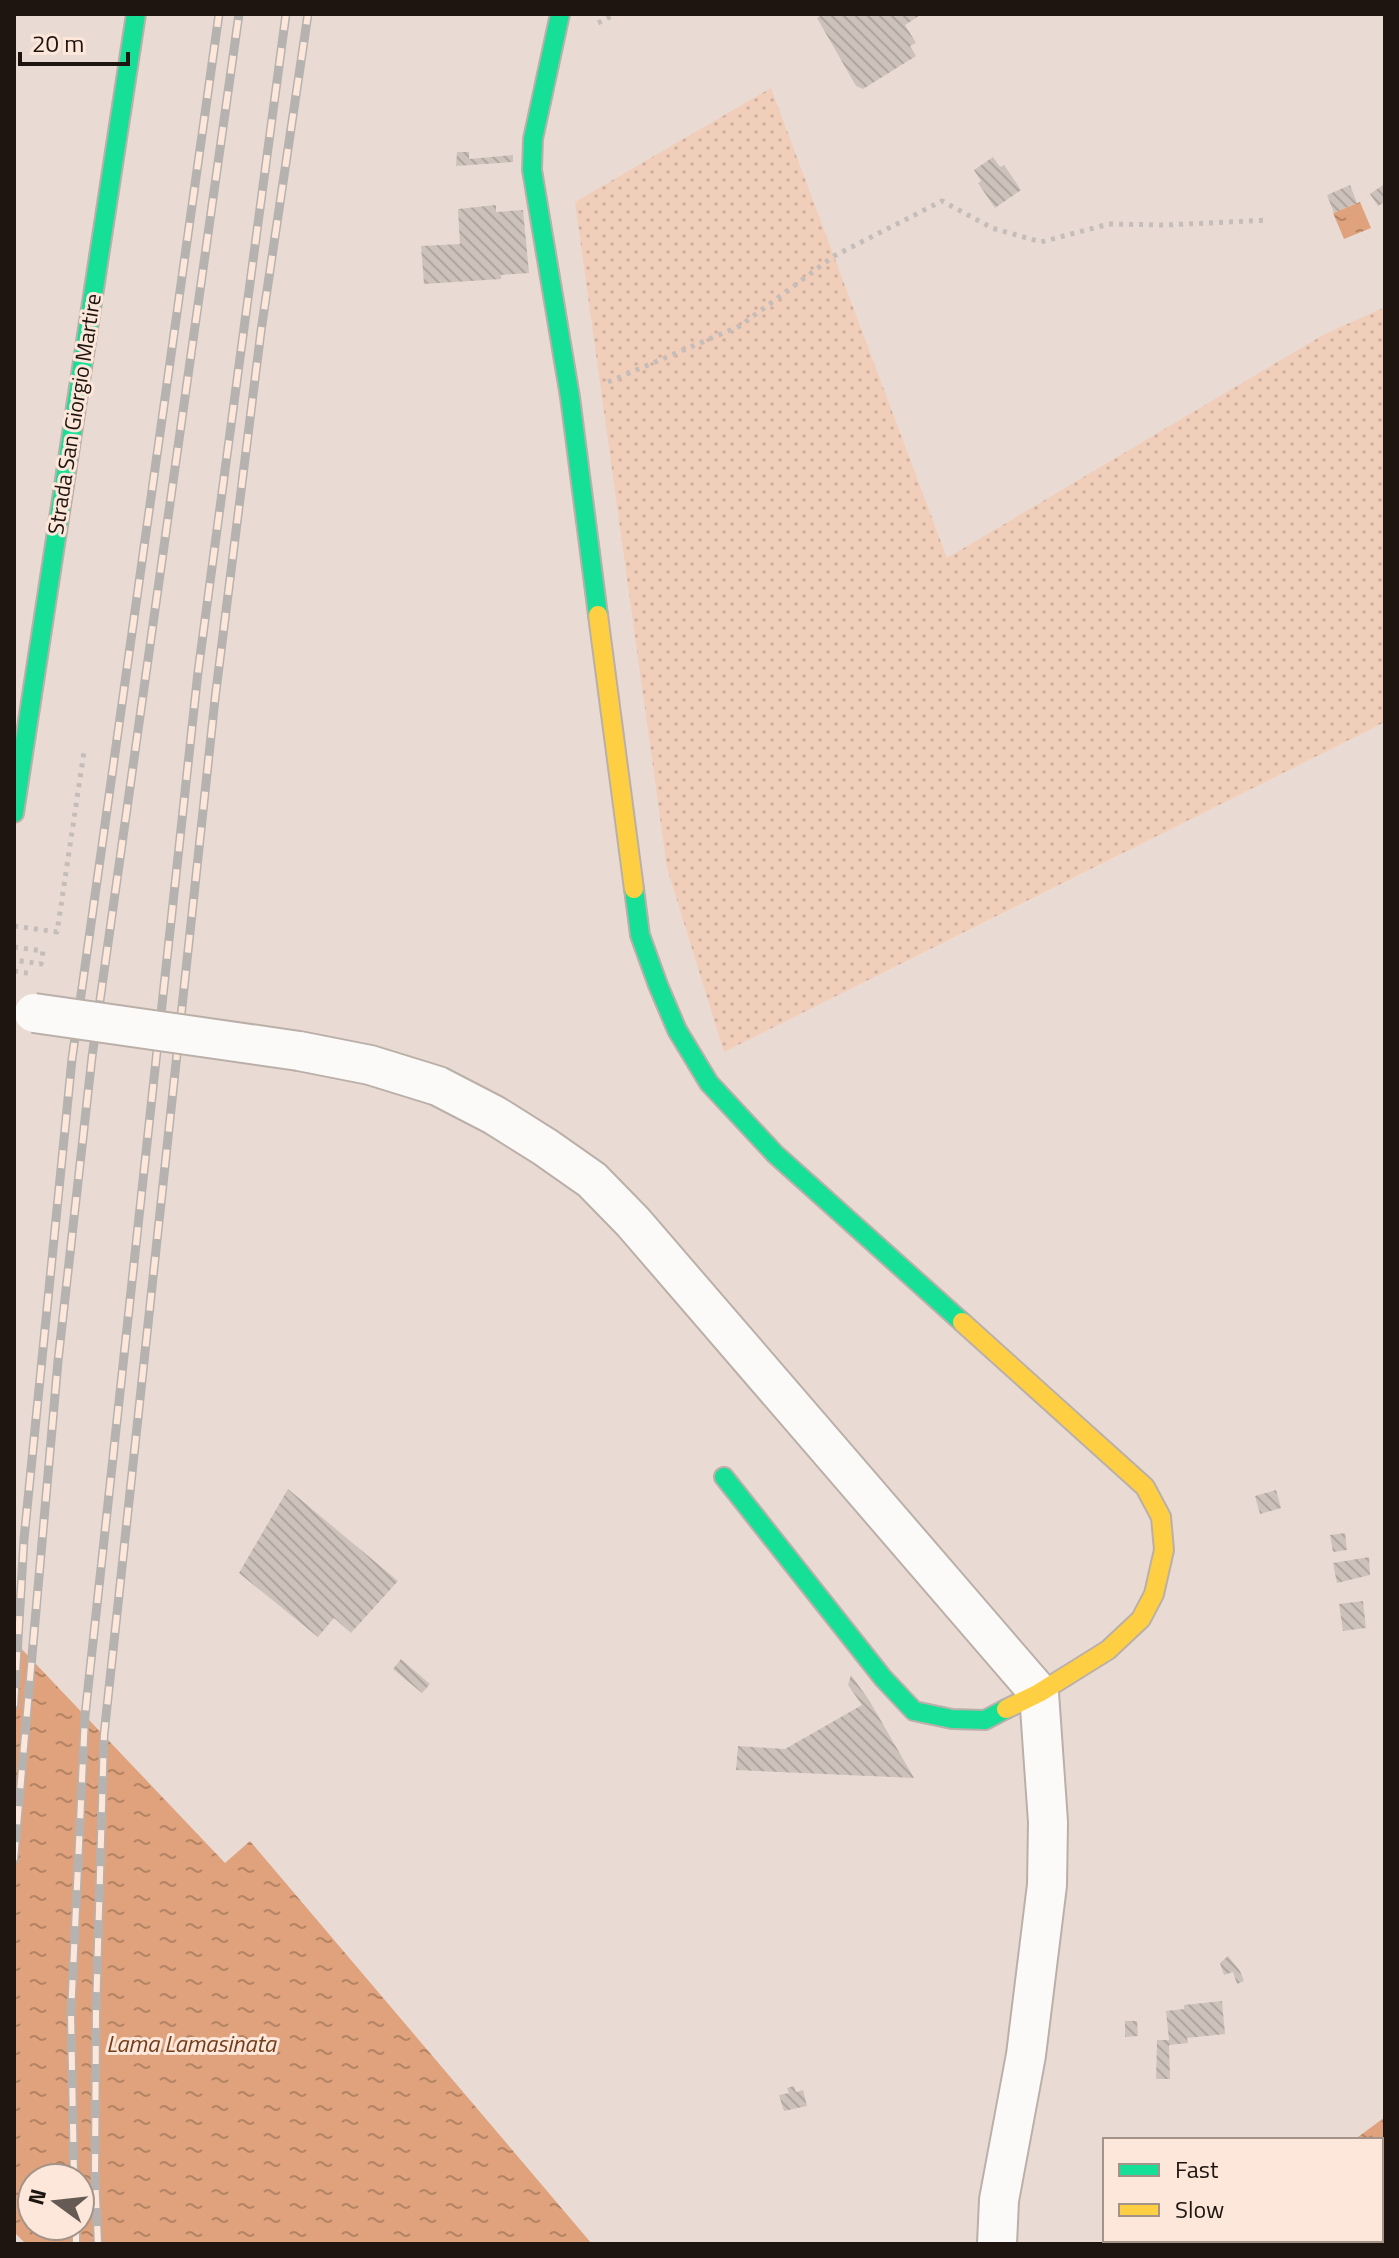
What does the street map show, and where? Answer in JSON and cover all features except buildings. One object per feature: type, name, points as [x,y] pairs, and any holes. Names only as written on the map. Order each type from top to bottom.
[{"type":"street","name":"Strada San Giorgio Martire","points":[[14,813],[136,14]]},
{"type":"street","points":[[560,14],[533,139],[532,170],[570,397],[640,935],[677,1030],[709,1083],[775,1154],[1145,1487],[1161,1517],[1164,1550],[1154,1594],[1141,1619],[1108,1650],[1039,1693],[985,1720],[952,1719],[914,1711],[883,1678],[724,1477]]},
{"type":"street","points":[[24,1012],[299,1051],[370,1065],[438,1086],[494,1115],[592,1180],[633,1222],[1039,1693],[1047,1885],[1026,2055],[999,2200],[997,2244]]},
{"type":"path","points":[[570,397],[740,326],[834,256],[942,201],[992,228],[1041,242],[1109,224],[1166,225],[1268,220]]},
{"type":"path","points":[[14,926],[57,932],[84,752]]},
{"type":"path","points":[[14,947],[43,951],[41,964],[14,960]]},
{"type":"path","points":[[14,971],[40,976]]},
{"type":"shaded area","points":[[771,88],[947,558],[1323,335],[1385,307],[1385,722],[724,1052],[667,868],[575,202]]},
{"type":"water","points":[[1360,202],[1371,228],[1344,239],[1333,213]]},
{"type":"water","name":"Lama Lamasinata","points":[[14,1641],[225,1863],[250,1841],[592,2244],[26,2244],[24,2242],[96,2242],[96,2162],[16,2162],[16,2234]]},
{"type":"water","points":[[1385,2117],[1385,2244],[1216,2244],[1383,2242],[1383,2138],[1357,2138]]},
{"type":"railway","points":[[14,1706],[24,1539],[72,1059],[219,14]]},
{"type":"railway","points":[[14,1860],[58,1361],[92,1057],[239,14]]},
{"type":"railway","points":[[74,2162],[71,2014],[85,1716],[198,672],[286,14]]},
{"type":"railway","points":[[98,2244],[95,2175],[96,2013],[104,1735],[215,699],[261,331],[308,14]]},
{"type":"traffic: fast","points":[[14,813],[136,14]]},
{"type":"traffic: fast","points":[[560,14],[533,139],[532,170],[570,397],[598,615]]},
{"type":"traffic: fast","points":[[634,889],[640,935],[658,985],[677,1030],[709,1083],[775,1154],[962,1322]]},
{"type":"traffic: fast","points":[[724,1477],[883,1678],[914,1711],[952,1719],[985,1720],[1006,1709]]},
{"type":"traffic: slow","points":[[598,615],[634,889]]},
{"type":"traffic: slow","points":[[962,1322],[1145,1487],[1161,1517],[1164,1550],[1154,1594],[1141,1619],[1108,1650],[1039,1693],[1006,1709]]}]
